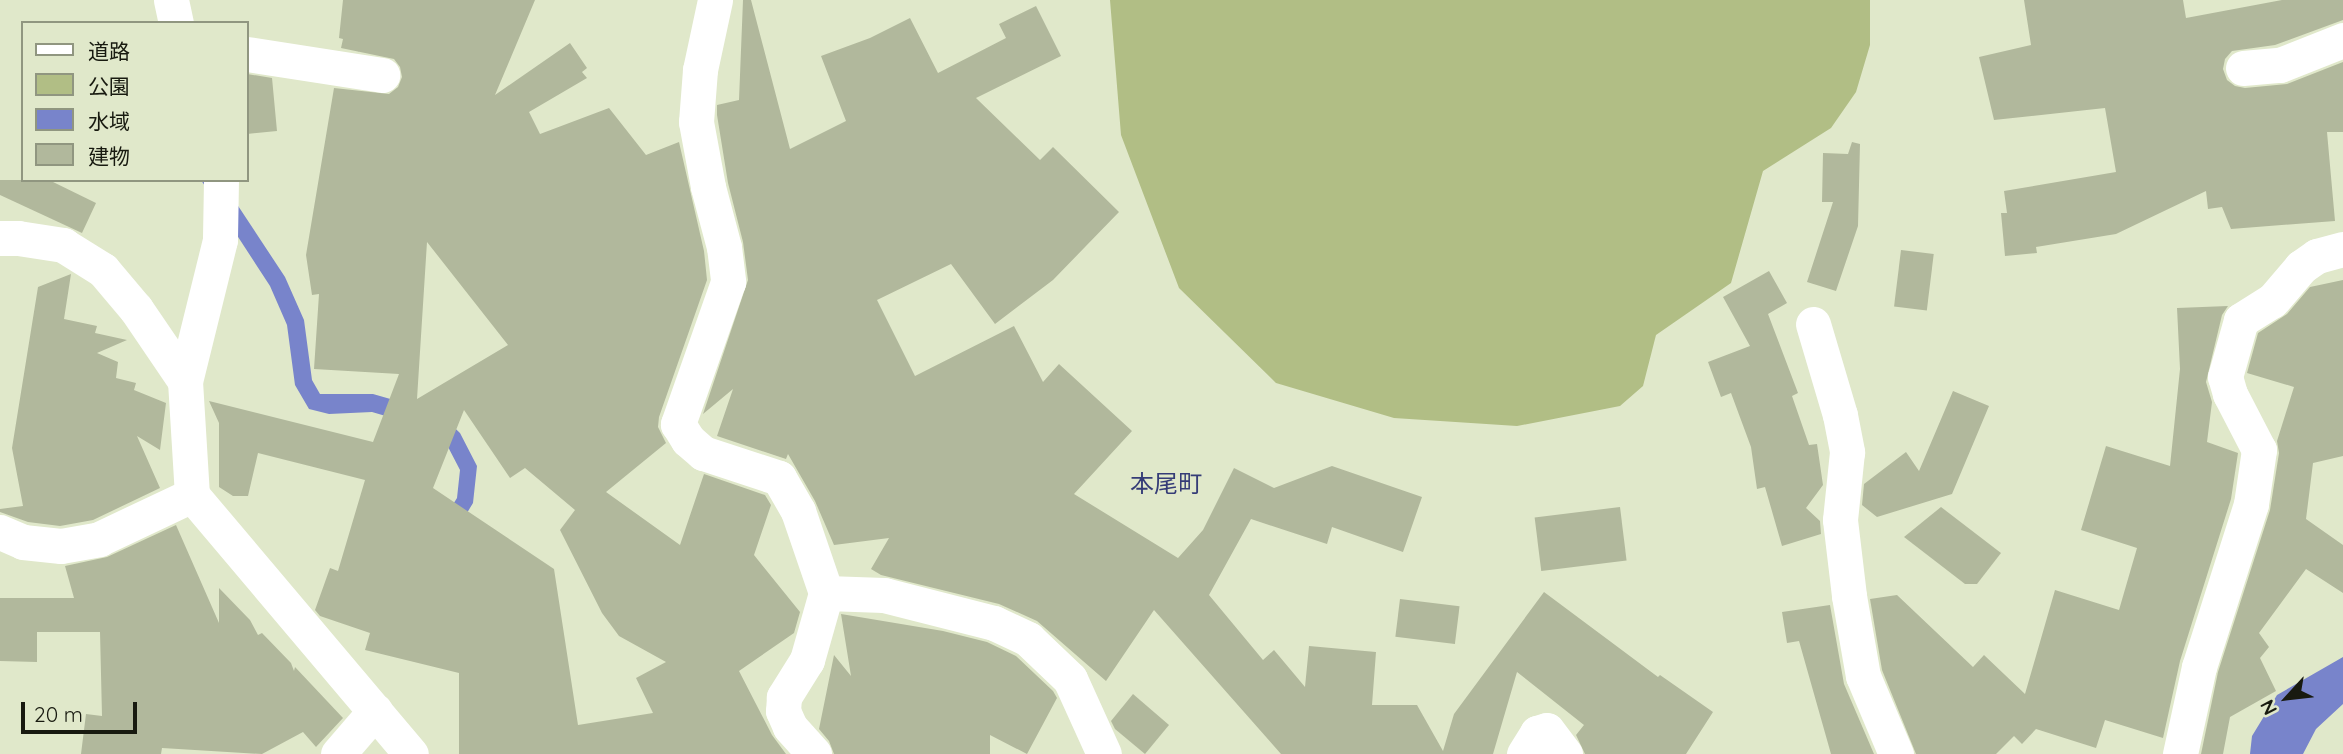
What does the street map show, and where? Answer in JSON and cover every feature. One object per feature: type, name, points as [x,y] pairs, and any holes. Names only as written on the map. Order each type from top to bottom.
[{"type":"street","points":[[171,0],[176,21]]},
{"type":"street","points":[[715,0],[700,70],[696,122],[708,187],[724,247],[728,282],[678,424],[688,440],[704,453],[779,478],[798,511],[826,593],[807,660],[784,697],[783,711],[790,727],[814,754]]},
{"type":"street","points":[[2243,68],[2280,65],[2343,40]]},
{"type":"street","points":[[248,54],[382,75]]},
{"type":"street","points":[[221,182],[220,240],[185,381],[192,495],[411,754]]},
{"type":"street","points":[[0,238],[62,245],[103,270],[136,309],[185,381]]},
{"type":"street","points":[[2180,754],[2199,667],[2250,505],[2259,450],[2230,394],[2225,377],[2241,320],[2272,302],[2301,267],[2317,256],[2343,248]]},
{"type":"street","points":[[1812,324],[1840,415],[1847,452],[1840,520],[1849,596],[1863,676],[1896,754]]},
{"type":"street","points":[[0,532],[23,542],[61,546],[99,538],[192,495]]},
{"type":"street","points":[[826,593],[884,595],[994,623],[1028,639],[1070,679],[1104,754]]},
{"type":"street","points":[[338,754],[375,711]]},
{"type":"street","points":[[1524,754],[1537,733],[1547,730],[1565,754]]},
{"type":"green space","points":[[1110,0],[1870,0],[1870,45],[1856,92],[1831,128],[1763,171],[1731,283],[1656,335],[1643,386],[1620,406],[1517,426],[1394,418],[1276,383],[1179,288],[1121,135]]},
{"type":"water","points":[[202,182],[222,182],[285,277],[304,320],[312,380],[320,394],[373,394],[439,413],[460,433],[477,466],[473,503],[441,556],[423,552],[457,498],[460,470],[446,443],[430,429],[372,412],[329,414],[309,409],[295,385],[287,325],[270,286]]},
{"type":"water","points":[[2343,657],[2343,704],[2316,729],[2303,754],[2250,754],[2252,736],[2277,695]]},
{"type":"building","points":[[343,0],[535,0],[495,95],[570,43],[587,68],[582,72],[587,78],[529,112],[540,134],[609,108],[646,155],[679,142],[704,251],[707,280],[659,417],[658,427],[666,443],[606,492],[680,545],[704,474],[765,495],[771,505],[754,555],[800,612],[794,633],[739,671],[772,735],[786,754],[459,754],[459,673],[365,650],[370,633],[320,616],[315,610],[330,568],[338,571],[365,480],[258,453],[248,496],[233,496],[219,487],[219,423],[209,401],[373,442],[399,374],[314,369],[319,294],[312,295],[306,255],[334,88],[389,94],[398,87],[402,77],[400,67],[394,59],[341,48],[343,39],[339,38]],"holes":[[[427,242],[508,345],[417,399],[421,336]],[[464,410],[510,478],[525,468],[575,510],[560,530],[602,613],[619,636],[666,662],[636,678],[653,713],[578,725],[554,569],[433,488]]]},
{"type":"building","points":[[743,0],[751,0],[790,149],[846,121],[821,56],[870,38],[910,18],[938,73],[1006,38],[999,24],[1036,6],[1061,56],[976,98],[1040,160],[1053,147],[1119,212],[1053,280],[995,324],[951,264],[877,300],[915,376],[1014,326],[1043,382],[1059,364],[1132,431],[1074,494],[1178,558],[1203,530],[1234,468],[1274,488],[1332,466],[1422,497],[1403,552],[1332,527],[1327,544],[1251,519],[1209,595],[1263,660],[1274,650],[1305,687],[1309,646],[1376,652],[1372,705],[1417,705],[1443,751],[1454,714],[1544,592],[1658,677],[1660,675],[1713,712],[1686,754],[1585,754],[1576,735],[1584,725],[1517,672],[1493,754],[1281,754],[1154,610],[1106,681],[1037,621],[999,604],[881,575],[871,569],[889,538],[834,545],[815,501],[788,454],[786,459],[717,436],[733,389],[703,414],[748,280],[743,242],[728,183],[717,115],[717,105],[739,100]]},
{"type":"building","points":[[2024,0],[2183,0],[2186,18],[2282,0],[2343,0],[2343,20],[2275,45],[2232,51],[2225,59],[2223,69],[2227,80],[2235,86],[2245,88],[2287,84],[2343,62],[2343,132],[2327,132],[2335,221],[2231,229],[2222,207],[2208,209],[2206,191],[2116,234],[2036,247],[2037,253],[2005,256],[2001,213],[2007,213],[2004,191],[2116,172],[2105,108],[1994,120],[1979,57],[2031,45]]},
{"type":"building","points":[[248,74],[272,78],[277,131],[248,134]]},
{"type":"building","points":[[1852,142],[1860,144],[1858,226],[1836,291],[1807,282],[1833,202],[1822,202],[1823,153],[1848,154]]},
{"type":"building","points":[[0,180],[53,182],[96,203],[82,233],[0,195]]},
{"type":"building","points":[[1901,250],[1934,254],[1927,311],[1894,307]]},
{"type":"building","points":[[1769,271],[1787,303],[1768,314],[1798,393],[1792,396],[1809,445],[1817,444],[1823,485],[1806,508],[1820,521],[1821,534],[1782,546],[1765,487],[1757,489],[1751,447],[1731,393],[1721,397],[1708,362],[1750,346],[1723,297]]},
{"type":"building","points":[[71,274],[64,319],[97,326],[95,333],[127,340],[97,353],[118,362],[116,378],[136,383],[134,390],[166,403],[160,450],[137,436],[160,488],[93,520],[60,526],[28,522],[0,512],[0,509],[23,506],[12,448],[38,287]]},
{"type":"building","points":[[2343,280],[2343,456],[2313,463],[2306,519],[2343,545],[2343,593],[2306,569],[2259,633],[2269,647],[2260,658],[2276,691],[2230,717],[2223,754],[2201,754],[2218,672],[2270,510],[2279,453],[2277,441],[2294,387],[2247,373],[2258,333],[2287,314],[2310,287]]},
{"type":"building","points":[[2228,306],[2222,315],[2206,382],[2212,402],[2207,442],[2238,453],[2231,499],[2180,661],[2163,738],[2105,720],[2096,748],[2036,729],[2022,744],[2014,736],[1996,754],[1916,754],[1882,670],[1870,599],[1897,595],[1973,667],[1984,655],[2025,694],[2055,590],[2119,610],[2137,548],[2081,530],[2106,446],[2170,466],[2180,369],[2177,308]]},
{"type":"building","points":[[1953,391],[1989,406],[1952,494],[1877,517],[1862,505],[1864,484],[1906,452],[1919,471]]},
{"type":"building","points":[[1620,507],[1627,561],[1541,571],[1535,517]]},
{"type":"building","points":[[1941,507],[2001,553],[1977,584],[1965,584],[1904,537]]},
{"type":"building","points":[[176,525],[219,623],[219,588],[250,620],[258,635],[262,633],[291,663],[294,671],[295,667],[343,718],[316,747],[303,732],[262,754],[162,748],[161,754],[81,754],[86,714],[102,716],[100,632],[37,632],[37,662],[0,661],[0,598],[74,598],[65,566],[107,557]]},
{"type":"building","points":[[1400,599],[1460,606],[1455,644],[1395,637]]},
{"type":"building","points":[[1830,605],[1844,684],[1874,754],[1831,754],[1799,641],[1787,643],[1782,612]]},
{"type":"building","points":[[841,614],[943,631],[987,642],[1016,656],[1057,698],[1027,754],[990,735],[990,754],[834,754],[829,741],[819,729],[834,655],[851,676]]},
{"type":"building","points":[[1133,694],[1169,725],[1145,754],[1115,729],[1111,721]]},
{"type":"district","name":"本尾町","points":[[1166,484]]}]
